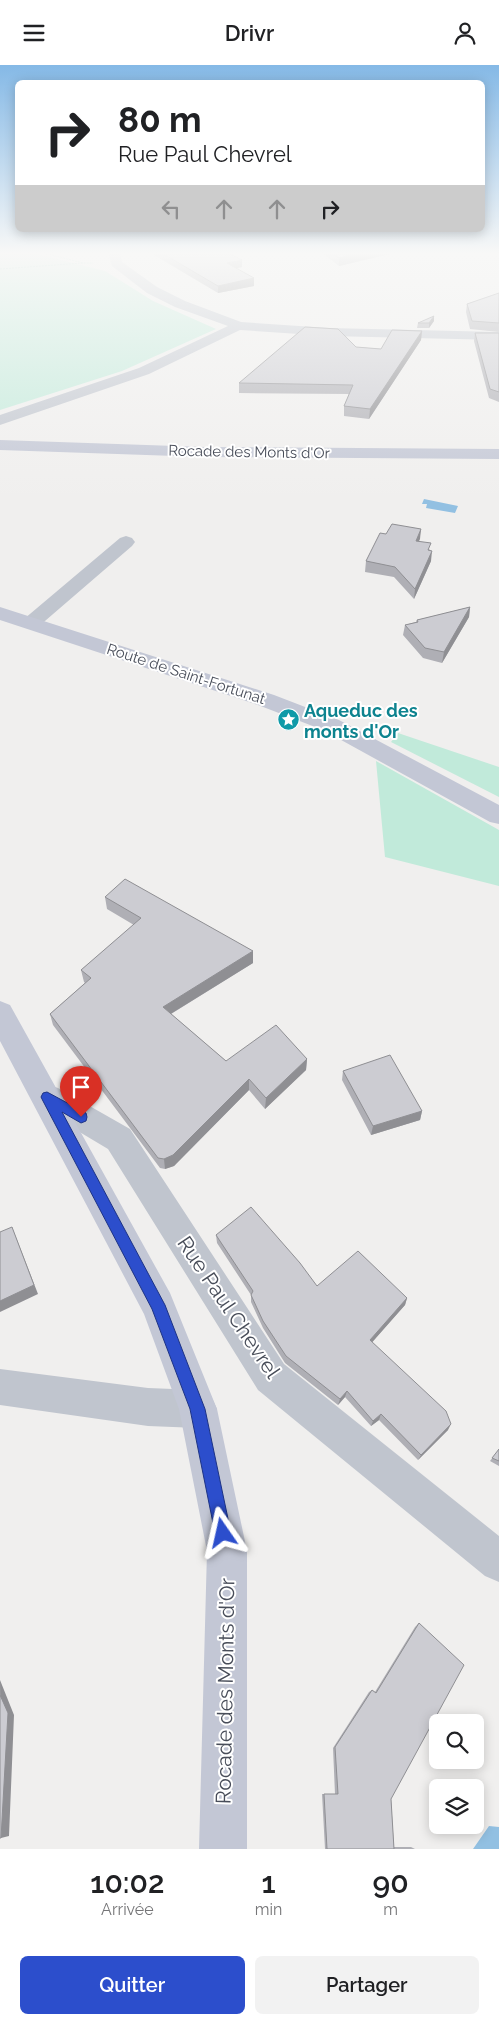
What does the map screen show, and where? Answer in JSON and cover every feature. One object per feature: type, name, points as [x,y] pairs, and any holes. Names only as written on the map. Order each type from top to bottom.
[{"type":"street","points":[[0,420],[144,371],[219,335]]},
{"type":"street","points":[[467,335],[499,336]]},
{"type":"street","name":"Rocade des Monts d'Or","points":[[0,445],[205,451],[499,454]]},
{"type":"street","points":[[31,623],[126,542]]},
{"type":"street","name":"Route de Saint-Fortunat","points":[[3,617],[31,623],[266,700],[332,725],[499,816]]},
{"type":"street","name":"Rocade des Monts d'Or","points":[[0,1013],[158,1305],[198,1409],[227,1551],[223,1849]]},
{"type":"street","name":"Rue Paul Chevrel","points":[[47,1097],[119,1139],[271,1377],[499,1562]]},
{"type":"street","points":[[0,1387],[148,1407],[198,1409]]},
{"type":"green space","points":[[0,335],[202,335],[122,371],[0,410]]},
{"type":"green space","points":[[398,733],[499,767],[499,797],[391,742]]},
{"type":"green space","points":[[376,761],[499,830],[499,886],[385,857]]},
{"type":"water","points":[[424,499],[458,506],[455,513],[426,508],[427,504],[422,504]]},
{"type":"water","points":[[489,1826],[499,1827],[499,1849],[473,1849]]},
{"type":"building","points":[[295,335],[344,335],[356,347],[381,349],[389,335],[419,335],[370,409],[344,406],[353,385],[239,383]]},
{"type":"building","points":[[476,335],[499,335],[499,392],[490,389]]},
{"type":"building","points":[[392,524],[421,529],[416,541],[431,543],[428,550],[432,551],[415,589],[395,567],[366,561],[380,533],[386,534]]},
{"type":"building","points":[[470,607],[444,652],[425,648],[405,625],[418,622],[417,620]]},
{"type":"building","points":[[125,879],[253,951],[163,1007],[226,1061],[276,1025],[307,1059],[266,1098],[249,1079],[173,1155],[164,1159],[158,1158],[50,1014],[91,978],[81,970],[141,918],[105,897]]},
{"type":"building","points":[[390,1055],[422,1111],[373,1126],[343,1071]]},
{"type":"building","points":[[251,1207],[300,1263],[317,1286],[358,1251],[407,1298],[370,1340],[446,1411],[451,1424],[421,1455],[381,1414],[373,1421],[347,1391],[340,1399],[286,1356],[263,1321],[251,1295],[253,1291],[216,1235]]},
{"type":"building","points":[[12,1227],[34,1285],[0,1301],[0,1232]]},
{"type":"building","points":[[499,1449],[499,1461],[492,1458]]},
{"type":"building","points":[[419,1623],[464,1665],[437,1714],[429,1714],[429,1729],[391,1799],[394,1849],[327,1849],[324,1794],[338,1794],[335,1747],[372,1690],[376,1693]]},
{"type":"building","points":[[0,1695],[8,1713],[1,1838],[0,1838]]},
{"type":"place","name":"Aqueduc des monts d'Or","points":[[288,720]]},
{"type":"route","points":[[81,1117],[47,1097],[158,1305],[198,1409],[223,1533]]}]
